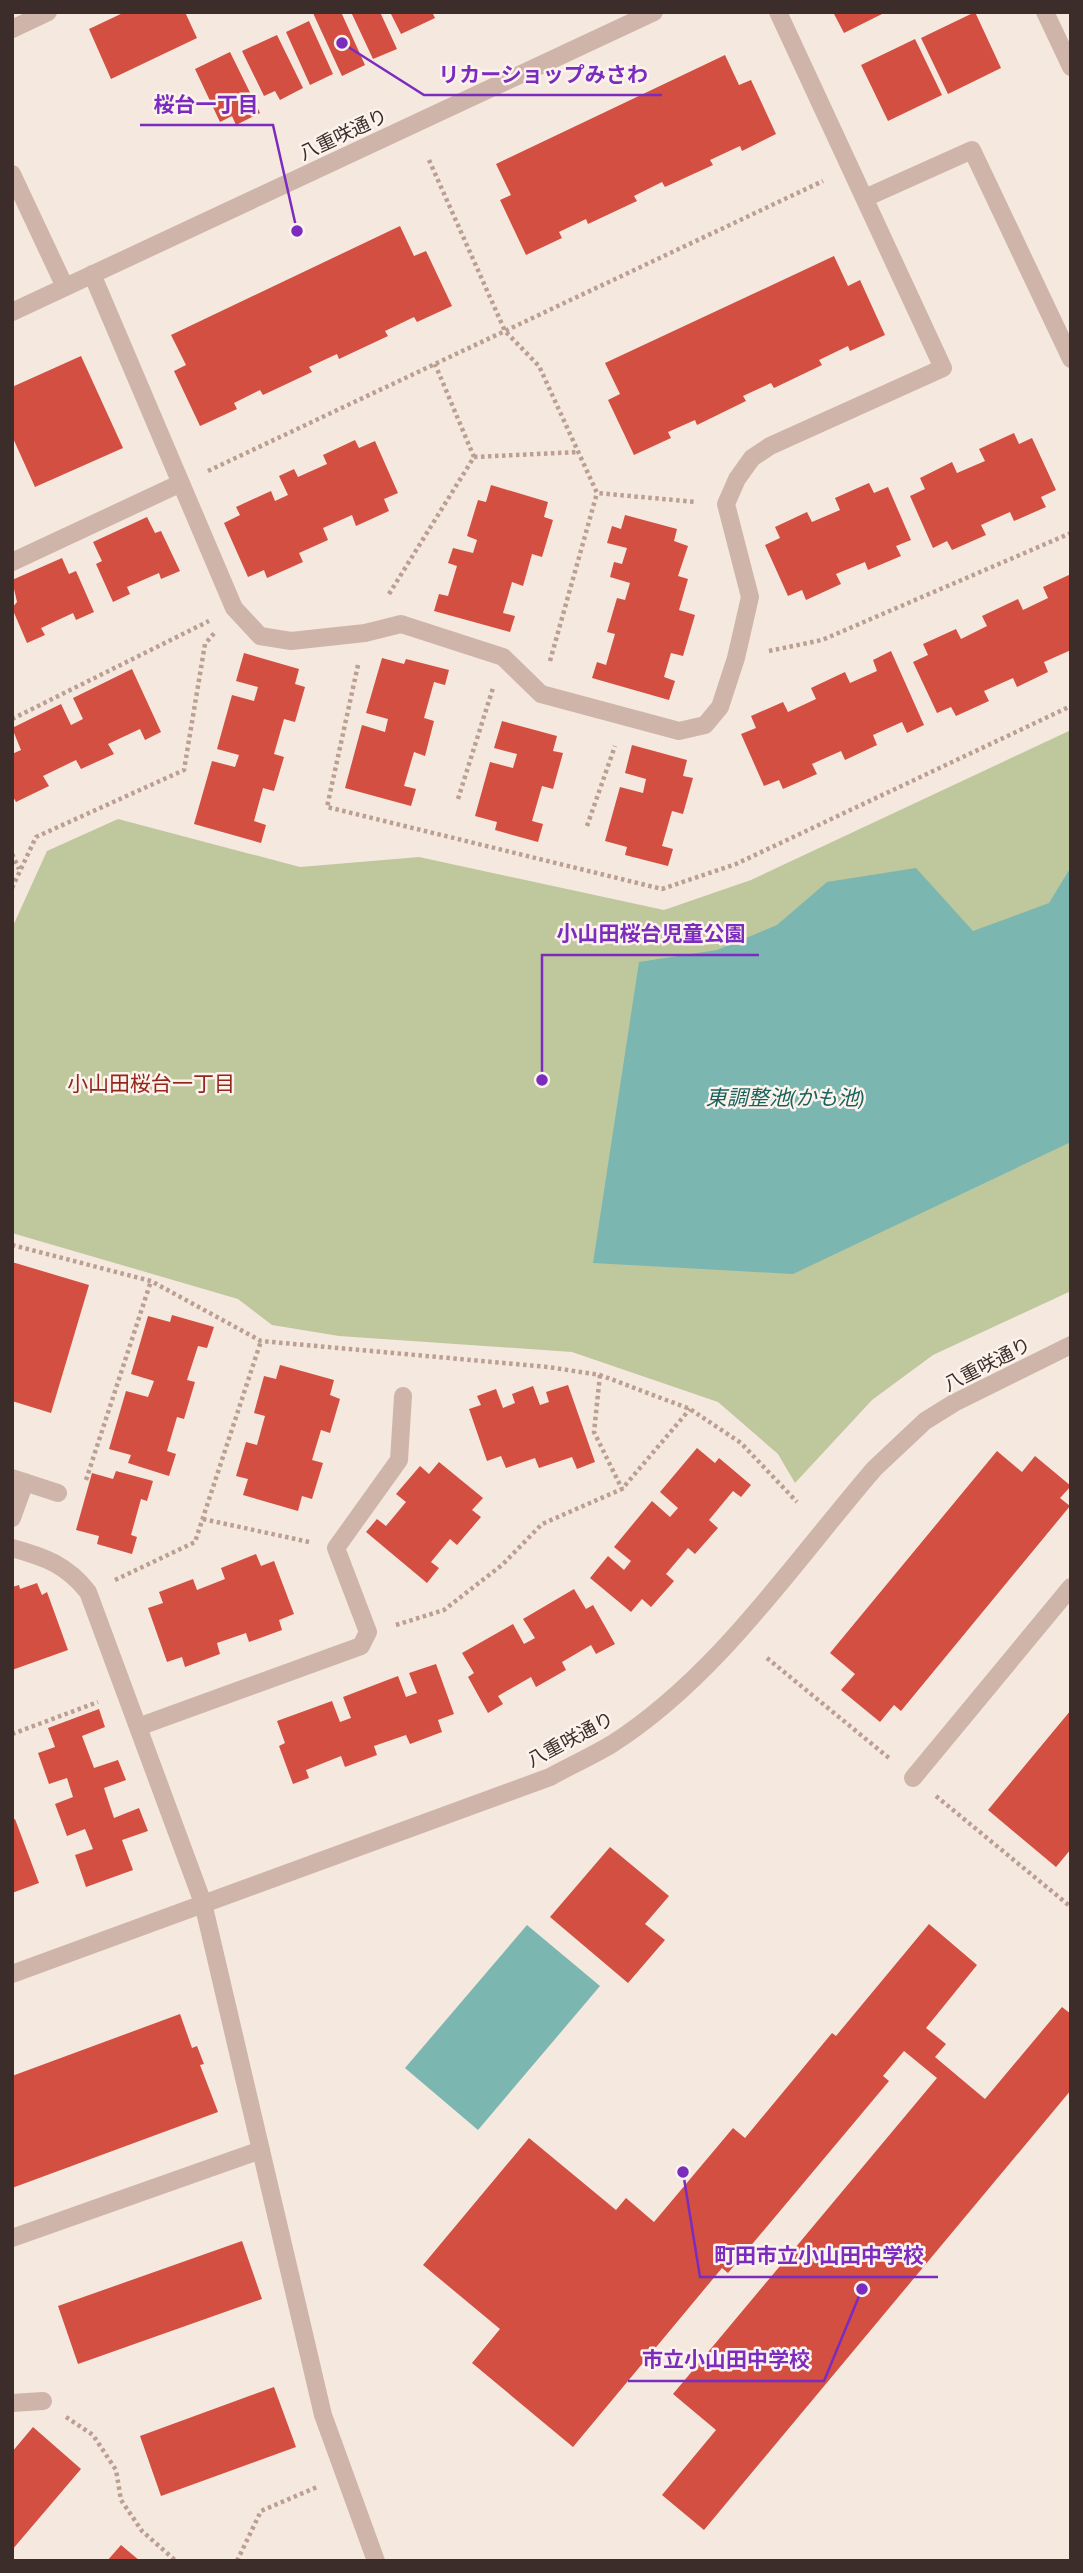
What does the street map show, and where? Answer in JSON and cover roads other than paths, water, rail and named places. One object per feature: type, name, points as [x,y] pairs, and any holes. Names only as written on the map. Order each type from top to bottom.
[{"type":"street","points":[[12,29],[48,12]]},
{"type":"street","name":"八重咲通り","points":[[12,312],[654,12]]},
{"type":"street","points":[[92,274],[234,608],[260,636],[291,641],[365,633],[401,624],[503,657],[541,694],[679,731],[705,725],[720,707],[736,658],[750,597],[726,504],[737,479],[752,458],[770,446],[943,368],[778,12]]},
{"type":"street","points":[[1045,12],[1071,67]]},
{"type":"street","points":[[865,198],[972,150],[1071,359]]},
{"type":"street","points":[[12,174],[65,287]]},
{"type":"street","points":[[12,562],[181,483]]},
{"type":"street","name":"八重咲通り","points":[[12,1974],[550,1777],[612,1744],[676,1695],[734,1635],[874,1469],[899,1444],[954,1403],[1071,1345]]},
{"type":"street","points":[[138,1727],[361,1646],[368,1632],[336,1548],[399,1460],[402,1396]]},
{"type":"street","points":[[12,1518],[19,1480],[58,1493]]},
{"type":"street","points":[[12,1548],[50,1559],[72,1572],[88,1592],[203,1903],[323,2415],[376,2561]]},
{"type":"street","points":[[914,1778],[1071,1587]]},
{"type":"street","points":[[12,2238],[261,2150]]},
{"type":"street","points":[[12,2403],[43,2401]]},
{"type":"water","name":"東調整池(かも池)","points":[[1071,867],[1071,1142],[793,1274],[593,1263],[639,962],[717,950],[777,925],[827,882],[916,868],[973,931],[1049,903]]},
{"type":"water","points":[[527,1925],[600,1986],[478,2130],[405,2068]]},
{"type":"place","name":"リカーショップみさわ","points":[[342,43]]},
{"type":"place","name":"桜台一丁目","points":[[297,231]]},
{"type":"place","name":"小山田桜台児童公園","points":[[542,1080]]},
{"type":"place","name":"町田市立小山田中学校","points":[[683,2172]]},
{"type":"place","name":"市立小山田中学校","points":[[862,2289]]},
{"type":"district","name":"小山田桜台一丁目","points":[[151,1084]]}]
